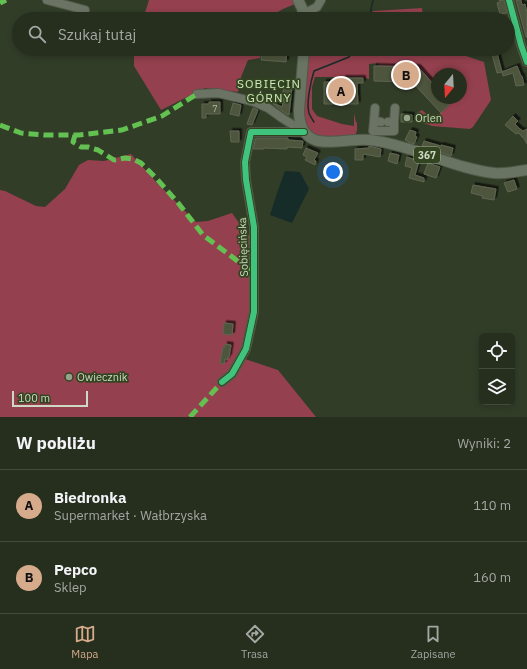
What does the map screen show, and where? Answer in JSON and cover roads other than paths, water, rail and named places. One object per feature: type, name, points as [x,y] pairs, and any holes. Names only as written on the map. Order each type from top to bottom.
[{"type":"main road","points":[[298,0],[302,12]]},
{"type":"main road","points":[[303,56],[299,119],[304,132]]},
{"type":"main road","name":"367","points":[[304,132],[315,140],[325,141],[362,139],[384,142],[469,168],[494,173],[511,173],[527,170]]},
{"type":"street","points":[[47,0],[85,10]]},
{"type":"street","points":[[310,12],[317,7],[321,0]]},
{"type":"street","points":[[509,0],[512,12]]},
{"type":"street","points":[[515,23],[527,62]]},
{"type":"street","points":[[197,94],[218,93],[254,102],[268,108],[304,132]]},
{"type":"street","points":[[375,108],[384,122],[395,108]]},
{"type":"street","points":[[274,132],[282,118]]},
{"type":"street","name":"Sobięcińska","points":[[222,382],[232,374],[246,349],[254,312],[254,227],[246,180],[245,162],[251,132],[304,132]]},
{"type":"water","points":[[285,171],[300,172],[309,189],[292,223],[270,215]]},
{"type":"waterway","points":[[370,12],[373,0]]},
{"type":"waterway","points":[[314,122],[308,109],[308,98],[314,71],[350,56]]},
{"type":"place","name":"Pepco","points":[[406,75]]},
{"type":"place","name":"Biedronka","points":[[341,91]]},
{"type":"place","name":"Orlen","points":[[407,118]]},
{"type":"place","name":"Owiecznik","points":[[69,377]]},
{"type":"district","name":"SOBIĘCIN GÓRNY","points":[[269,90]]}]
